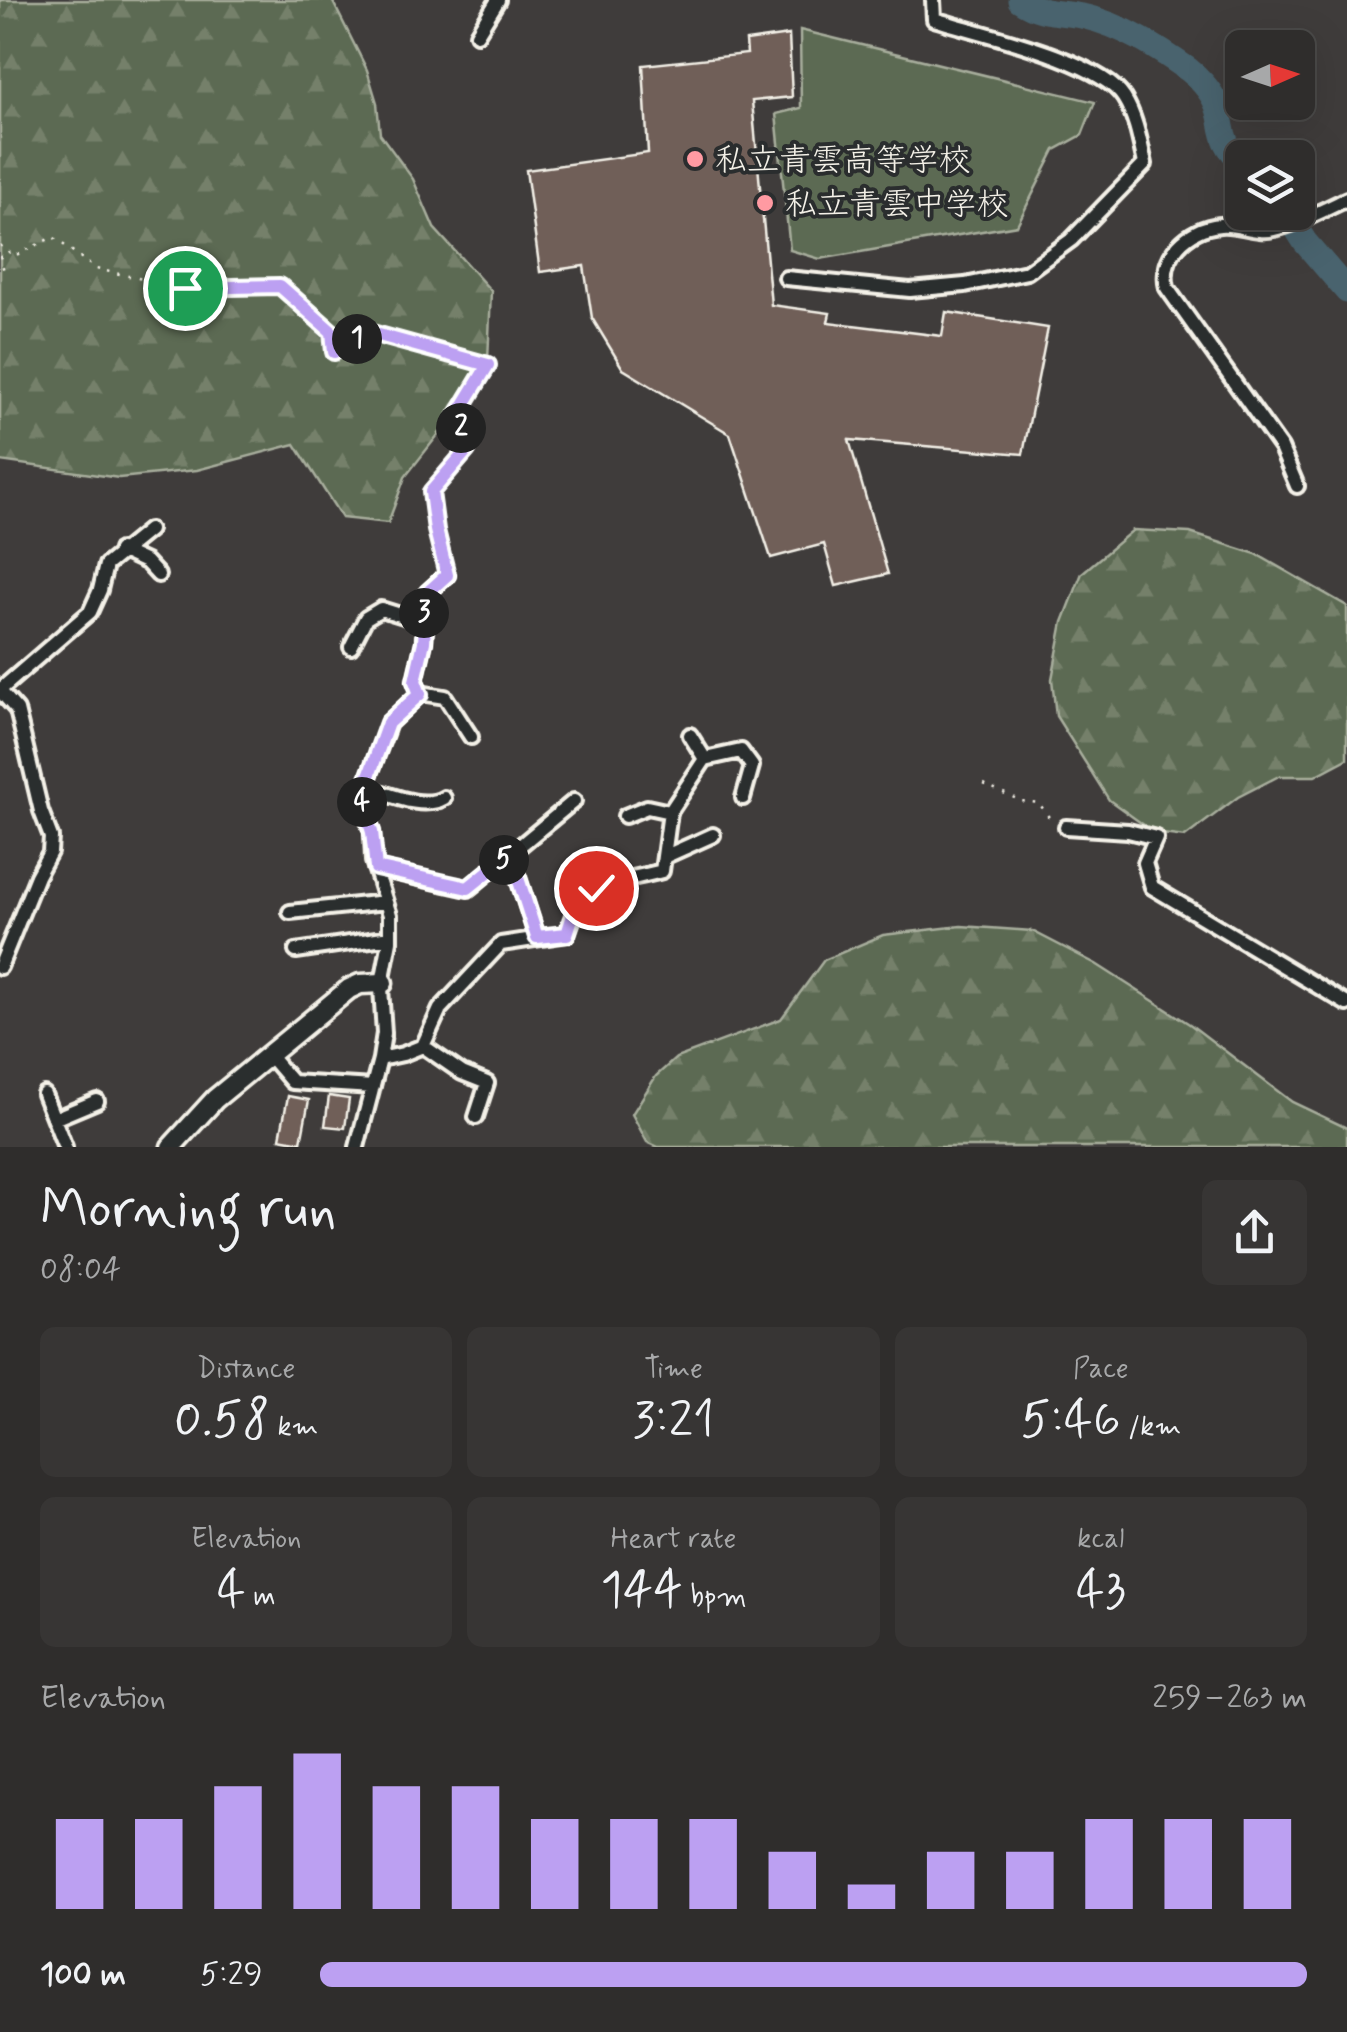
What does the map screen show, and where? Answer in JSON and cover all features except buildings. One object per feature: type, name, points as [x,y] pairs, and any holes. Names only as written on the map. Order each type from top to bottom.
[{"type":"street","points":[[477,34],[498,0]]},
{"type":"street","points":[[786,278],[910,290],[990,281],[1027,272],[1071,240],[1145,164],[1138,128],[1123,94],[1083,66],[934,19],[933,0]]},
{"type":"street","points":[[1297,486],[1281,448],[1167,288],[1164,273],[1170,256],[1184,239],[1219,224],[1270,231],[1347,200]]},
{"type":"street","points":[[0,967],[36,876],[50,852],[50,837],[16,710],[0,690],[90,612],[106,564],[148,530]]},
{"type":"street","points":[[120,550],[146,562],[158,575]]},
{"type":"street","points":[[420,694],[415,681],[424,642],[427,593],[447,575]]},
{"type":"street","points":[[351,647],[366,618],[381,609],[423,622]]},
{"type":"street","points":[[357,1147],[380,1059],[384,1033],[382,983],[390,937],[390,915],[361,798],[364,787],[388,723],[420,694],[445,697],[470,737]]},
{"type":"street","points":[[690,735],[705,759]]},
{"type":"street","points":[[380,1059],[422,1046],[440,1009],[502,944],[567,934],[575,909],[596,888],[662,871],[670,812],[705,759],[741,750],[752,766],[742,798]]},
{"type":"street","points":[[364,787],[422,803],[444,798]]},
{"type":"street","points":[[376,868],[468,888],[574,801]]},
{"type":"street","points":[[625,816],[647,807],[670,812]]},
{"type":"street","points":[[1066,827],[1128,831],[1156,838],[1144,864],[1152,887],[1347,1004]]},
{"type":"street","points":[[664,857],[712,835]]},
{"type":"street","points":[[504,859],[518,878],[537,937]]},
{"type":"street","points":[[290,912],[386,902]]},
{"type":"street","points":[[296,950],[390,937]]},
{"type":"street","points":[[170,1147],[215,1099],[349,989],[382,983]]},
{"type":"street","points":[[422,1046],[462,1073],[486,1083],[476,1117]]},
{"type":"street","points":[[268,1055],[292,1082],[373,1087]]},
{"type":"street","points":[[44,1094],[66,1147]]},
{"type":"street","points":[[54,1120],[97,1101]]},
{"type":"path","points":[[0,244],[14,256],[53,236],[96,269],[185,288],[280,286],[332,332],[334,352],[368,332],[488,365],[457,416],[467,450],[431,492],[447,575]]},
{"type":"path","points":[[0,256],[4,271],[0,273]]},
{"type":"path","points":[[984,784],[1021,801],[1039,803],[1051,822],[1066,827]]},
{"type":"green space","points":[[0,0],[332,0],[367,70],[377,103],[380,134],[413,179],[434,228],[491,291],[488,361],[405,477],[388,523],[342,518],[295,444],[197,470],[119,478],[0,461]]},
{"type":"green space","points":[[800,30],[1095,102],[1082,135],[1055,150],[1017,225],[820,259],[790,250],[776,114],[801,108]]},
{"type":"green space","points":[[1133,530],[1190,533],[1256,554],[1347,606],[1347,759],[1315,776],[1279,776],[1238,797],[1185,837],[1155,833],[1109,800],[1056,716],[1052,679],[1063,622],[1082,573]]},
{"type":"green space","points":[[961,926],[1032,931],[1096,964],[1191,1025],[1292,1102],[1347,1128],[1347,1147],[658,1147],[647,1142],[632,1114],[656,1076],[676,1058],[781,1019],[824,960],[883,935]]},
{"type":"waterway","points":[[1020,0],[1045,11],[1113,26],[1189,70],[1212,95],[1226,140]]},
{"type":"waterway","points":[[1297,230],[1347,291]]},
{"type":"place","name":"私立青雲高等学校","points":[[695,159]]},
{"type":"place","name":"私立青雲中学校","points":[[765,203]]},
{"type":"route","points":[[185,288],[280,286],[332,332],[334,352],[368,332],[488,365],[457,416],[467,450],[431,492],[447,575],[427,593],[424,642],[415,681],[420,694],[388,723],[361,798],[372,832],[373,861],[376,868],[468,888],[504,859],[518,878],[537,937],[567,934],[575,909],[596,888]]}]
